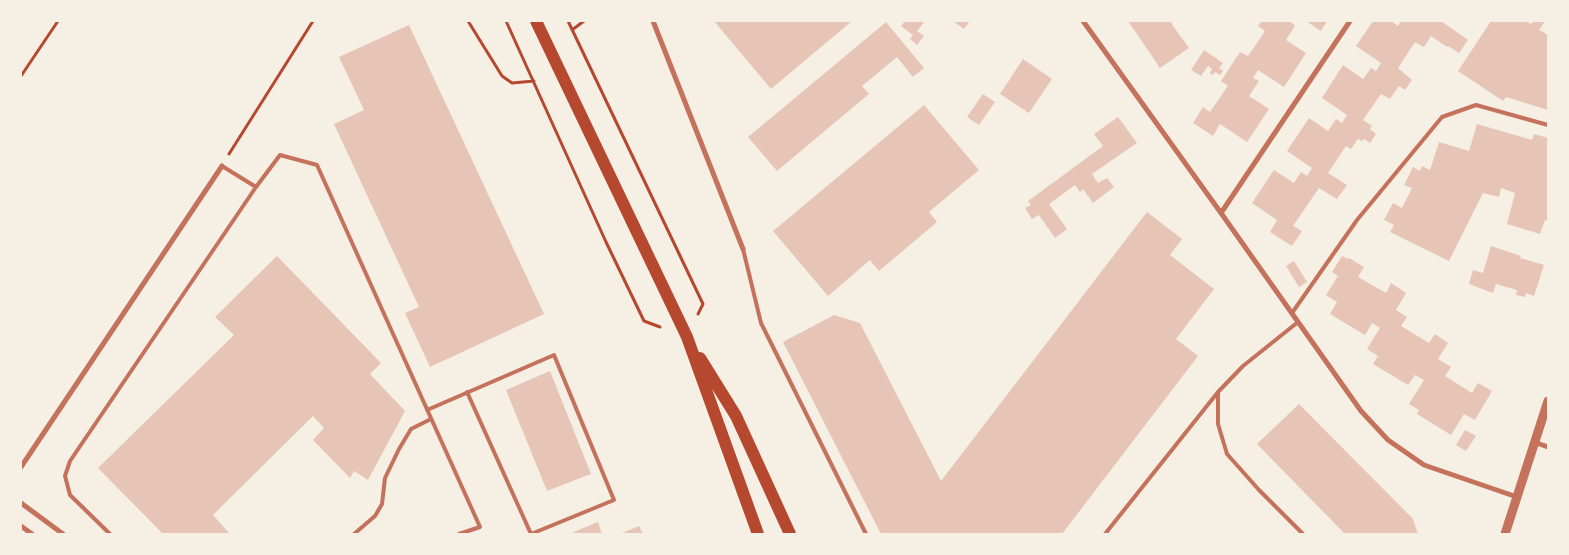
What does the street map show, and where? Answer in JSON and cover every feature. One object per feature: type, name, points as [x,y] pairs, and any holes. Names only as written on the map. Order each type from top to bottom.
[{"type":"main road","points":[[536,21],[687,337],[758,534]]},
{"type":"main road","points":[[687,337],[736,416],[790,534]]},
{"type":"street","points":[[653,21],[743,249]]},
{"type":"street","points":[[1083,21],[1361,411],[1388,440],[1424,465],[1516,497]]},
{"type":"street","points":[[1221,213],[1350,21]]},
{"type":"street","points":[[21,467],[222,166]]},
{"type":"street","points":[[1505,534],[1548,401]]},
{"type":"street","points":[[1534,442],[1548,447]]},
{"type":"street","points":[[21,503],[62,534]]},
{"type":"street","points":[[21,526],[32,534]]},
{"type":"lane","points":[[1292,313],[1357,220],[1442,117],[1476,105],[1548,125]]},
{"type":"lane","points":[[110,534],[70,495],[65,476],[70,461],[280,154],[317,165],[483,534]]},
{"type":"lane","points":[[222,166],[256,187]]},
{"type":"lane","points":[[743,249],[761,323],[866,534]]},
{"type":"lane","points":[[1105,534],[1218,392],[1243,366],[1298,322]]},
{"type":"lane","points":[[427,410],[467,392],[554,355],[614,500],[531,534],[467,392]]},
{"type":"lane","points":[[1218,392],[1218,424],[1227,454],[1258,490],[1303,534]]},
{"type":"lane","points":[[354,534],[375,516],[382,504],[385,478],[399,449],[411,430],[431,419]]},
{"type":"lane","points":[[459,534],[480,527]]},
{"type":"path","points":[[21,76],[58,21]]},
{"type":"path","points":[[222,166],[313,21]]},
{"type":"path","points":[[468,21],[502,76],[512,83],[534,81]]},
{"type":"path","points":[[506,21],[606,242],[644,321],[687,337],[703,304],[568,21]]},
{"type":"path","points":[[572,30],[584,21]]},
{"type":"building","points":[[714,21],[852,21],[771,89]]},
{"type":"building","points":[[905,21],[925,21],[917,31],[924,36],[917,45],[910,39],[913,35],[901,26]]},
{"type":"building","points":[[953,21],[970,21],[964,29]]},
{"type":"building","points":[[1128,21],[1174,21],[1171,23],[1189,48],[1160,68]]},
{"type":"building","points":[[1262,21],[1290,21],[1295,26],[1286,40],[1306,53],[1284,87],[1258,70],[1253,78],[1259,81],[1249,96],[1269,109],[1247,142],[1220,124],[1213,136],[1193,123],[1203,107],[1210,112],[1228,86],[1221,81],[1240,52],[1248,56],[1265,31],[1258,26]]},
{"type":"building","points":[[1306,21],[1327,21],[1321,31]]},
{"type":"building","points":[[1373,21],[1391,21],[1398,26],[1401,21],[1441,21],[1468,40],[1459,53],[1431,36],[1424,47],[1415,42],[1398,68],[1412,80],[1405,90],[1399,86],[1390,99],[1381,94],[1363,120],[1372,126],[1370,129],[1376,134],[1370,143],[1364,139],[1362,141],[1358,139],[1351,149],[1346,146],[1328,173],[1347,185],[1337,199],[1319,188],[1293,226],[1302,231],[1292,246],[1270,232],[1277,220],[1252,203],[1274,170],[1294,183],[1301,172],[1307,176],[1312,168],[1287,151],[1309,118],[1328,131],[1336,119],[1342,123],[1347,115],[1322,98],[1343,65],[1363,79],[1371,68],[1376,71],[1381,63],[1356,46]]},
{"type":"building","points":[[1491,21],[1526,21],[1531,24],[1533,21],[1545,21],[1539,30],[1548,35],[1548,110],[1506,97],[1503,101],[1458,71]]},
{"type":"building","points":[[886,22],[924,68],[913,77],[897,57],[862,86],[869,94],[777,171],[748,137]]},
{"type":"building","points":[[409,25],[544,314],[430,367],[405,313],[419,307],[334,124],[364,110],[339,57]]},
{"type":"building","points":[[1204,50],[1223,63],[1219,68],[1223,71],[1220,75],[1215,72],[1213,75],[1210,73],[1212,69],[1208,66],[1201,76],[1191,70]]},
{"type":"building","points":[[1023,59],[1052,79],[1029,113],[1000,94]]},
{"type":"building","points":[[983,94],[995,102],[979,125],[967,117]]},
{"type":"building","points":[[924,105],[979,170],[929,212],[937,222],[879,271],[870,260],[828,296],[773,231]]},
{"type":"building","points":[[1118,117],[1137,143],[1092,174],[1098,183],[1107,178],[1114,187],[1093,203],[1083,189],[1080,192],[1075,185],[1049,204],[1067,229],[1055,238],[1039,215],[1032,219],[1025,208],[1031,205],[1028,201],[1103,146],[1094,134]]},
{"type":"building","points":[[1477,124],[1532,140],[1534,134],[1548,138],[1548,221],[1545,220],[1540,234],[1507,224],[1515,193],[1501,188],[1499,197],[1483,193],[1449,261],[1390,232],[1394,225],[1384,220],[1393,203],[1402,208],[1412,188],[1404,185],[1413,167],[1420,171],[1422,166],[1430,170],[1439,142],[1469,151]]},
{"type":"building","points":[[1147,212],[1182,239],[1170,255],[1214,289],[1176,339],[1198,356],[1062,534],[881,534],[783,342],[834,315],[860,323],[941,481]]},
{"type":"building","points":[[1491,246],[1521,256],[1520,258],[1544,265],[1534,296],[1526,293],[1525,297],[1516,295],[1517,290],[1496,284],[1493,293],[1469,284],[1473,270],[1483,273]]},
{"type":"building","points":[[277,256],[381,363],[370,374],[405,411],[368,480],[354,471],[350,478],[313,440],[324,428],[313,416],[213,515],[230,534],[163,534],[98,468],[234,335],[215,317]]},
{"type":"building","points":[[1342,256],[1364,267],[1358,277],[1386,293],[1391,283],[1406,293],[1396,310],[1407,317],[1401,326],[1429,343],[1435,334],[1448,343],[1438,359],[1451,367],[1445,376],[1472,393],[1478,383],[1492,391],[1475,420],[1464,414],[1451,435],[1417,414],[1419,410],[1409,404],[1424,380],[1415,375],[1408,385],[1373,364],[1378,356],[1367,349],[1380,328],[1372,323],[1365,335],[1330,314],[1337,302],[1326,295],[1338,276],[1332,272]]},
{"type":"building","points":[[1294,261],[1307,282],[1299,287],[1286,266]]},
{"type":"building","points":[[550,371],[591,474],[547,491],[506,390]]},
{"type":"building","points":[[1299,404],[1413,519],[1418,534],[1345,534],[1257,444]]},
{"type":"building","points":[[1465,430],[1476,436],[1466,451],[1456,445]]},
{"type":"building","points":[[598,522],[602,534],[569,534]]},
{"type":"building","points":[[639,526],[643,534],[620,534]]}]
